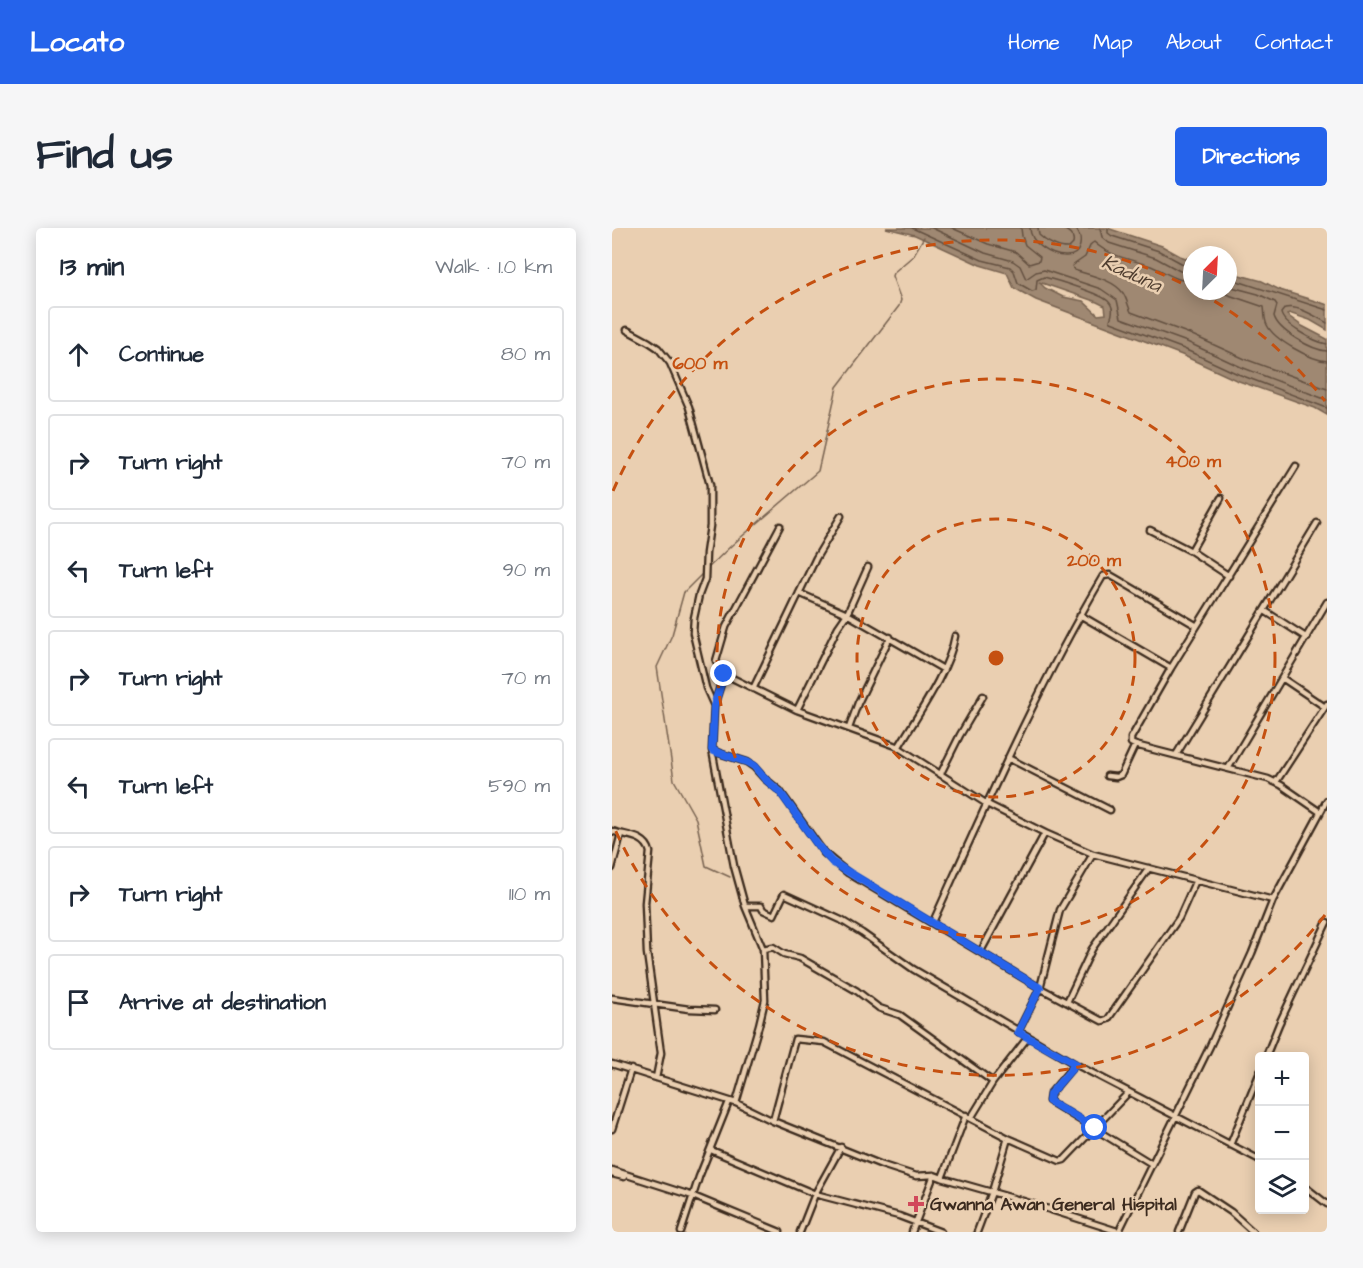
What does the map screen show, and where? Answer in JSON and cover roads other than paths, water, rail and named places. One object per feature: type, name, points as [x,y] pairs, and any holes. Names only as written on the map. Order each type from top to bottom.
[{"type":"street","points":[[627,330],[658,348],[670,363],[689,407],[710,484],[710,526],[705,579],[699,595],[693,633],[706,688],[714,706]]},
{"type":"street","points":[[1296,466],[1132,733],[1131,743],[1229,767],[1276,782],[1320,812]]},
{"type":"street","points":[[1191,551],[1221,498]]},
{"type":"street","points":[[753,689],[816,558],[841,516]]},
{"type":"street","points":[[1176,755],[1317,524]]},
{"type":"street","points":[[780,526],[726,627],[716,661],[724,674],[796,710],[898,748],[987,804],[1093,854],[1273,900]]},
{"type":"street","points":[[1150,530],[1191,551],[1229,576]]},
{"type":"street","points":[[796,710],[838,627],[847,614],[868,567]]},
{"type":"street","points":[[933,922],[1008,759],[1080,615],[1106,574],[1197,626]]},
{"type":"street","points":[[799,593],[847,614],[943,669]]},
{"type":"street","points":[[1229,767],[1327,602]]},
{"type":"street","points":[[1265,611],[1307,638]]},
{"type":"street","points":[[1080,615],[1171,668]]},
{"type":"street","points":[[898,748],[943,669],[953,646],[954,636]]},
{"type":"street","points":[[849,728],[858,703],[890,637]]},
{"type":"street","points":[[724,674],[714,706],[712,750],[734,866],[745,906],[762,950],[765,1000],[736,1103]]},
{"type":"street","points":[[1276,782],[1326,705],[1282,678]]},
{"type":"street","points":[[941,773],[983,696]]},
{"type":"street","points":[[1107,776],[1121,775],[1135,745]]},
{"type":"street","points":[[712,750],[754,766],[780,792],[832,862],[1040,988],[1102,1021],[1108,1019],[1179,918],[1196,880]]},
{"type":"street","points":[[1008,759],[1110,810]]},
{"type":"street","points":[[612,1064],[736,1103],[773,1121],[882,1165],[916,1176],[934,1175],[1119,1232],[1210,1046],[1248,963],[1273,900],[1327,800]]},
{"type":"street","points":[[612,831],[646,842],[650,852],[645,903],[647,953],[661,1053],[656,1078]]},
{"type":"street","points":[[981,951],[1045,833]]},
{"type":"street","points":[[612,868],[621,834]]},
{"type":"street","points":[[1018,1032],[1040,988],[1060,910],[1075,881],[1093,854]]},
{"type":"street","points":[[1066,1002],[1092,949],[1149,868]]},
{"type":"street","points":[[745,906],[761,906],[763,910],[774,915],[784,894],[841,920],[913,969],[1018,1032],[1174,1117],[1255,1158]]},
{"type":"street","points":[[1268,1052],[1327,924]]},
{"type":"street","points":[[762,950],[772,947],[784,954],[800,958],[857,991],[879,1008],[900,1015],[993,1082]]},
{"type":"street","points":[[612,998],[715,1010]]},
{"type":"street","points":[[971,1118],[993,1082],[1028,1037]]},
{"type":"street","points":[[773,1121],[795,1039],[824,1042],[1008,1138],[1060,1161],[1064,1160],[1129,1092]]},
{"type":"street","points":[[1076,1064],[1050,1094],[1049,1101],[1152,1164]]},
{"type":"street","points":[[612,1129],[631,1069]]},
{"type":"street","points":[[1230,1145],[1255,1084]]},
{"type":"street","points":[[681,1232],[729,1102]]},
{"type":"street","points":[[942,1178],[966,1115]]},
{"type":"street","points":[[977,1232],[1008,1138]]},
{"type":"street","points":[[800,1232],[815,1194],[841,1148]]},
{"type":"street","points":[[711,1150],[815,1194],[916,1222],[941,1232]]},
{"type":"street","points":[[612,1171],[664,1187]]},
{"type":"street","points":[[612,1171],[693,1196],[780,1232]]},
{"type":"street","points":[[912,1232],[934,1175]]},
{"type":"street","points":[[1309,1189],[1327,1204]]},
{"type":"street","points":[[1179,1232],[1198,1190],[1232,1212],[1253,1232]]},
{"type":"street","points":[[1088,1232],[1092,1224]]},
{"type":"water","name":"Kaduna","points":[[886,228],[1107,228],[1162,246],[1183,257],[1183,300],[1237,300],[1237,274],[1325,304],[1327,305],[1327,330],[1310,320],[1289,313],[1287,315],[1327,339],[1327,415],[1315,408],[1236,380],[1182,355],[1036,300],[1014,288],[1007,273],[980,265],[915,235]],"holes":[[[1039,282],[1105,306],[1106,314],[1098,315],[1083,301],[1063,297],[1045,288]]]},
{"type":"waterway","points":[[707,569],[818,471],[837,387],[899,306],[901,300],[892,276],[893,273],[913,256],[924,237]]},
{"type":"waterway","points":[[703,573],[684,592],[672,635],[657,667],[674,780],[696,819],[706,866],[730,877]]},
{"type":"place","name":"Gwanna Awan General Hispital","points":[[916,1204]]}]
